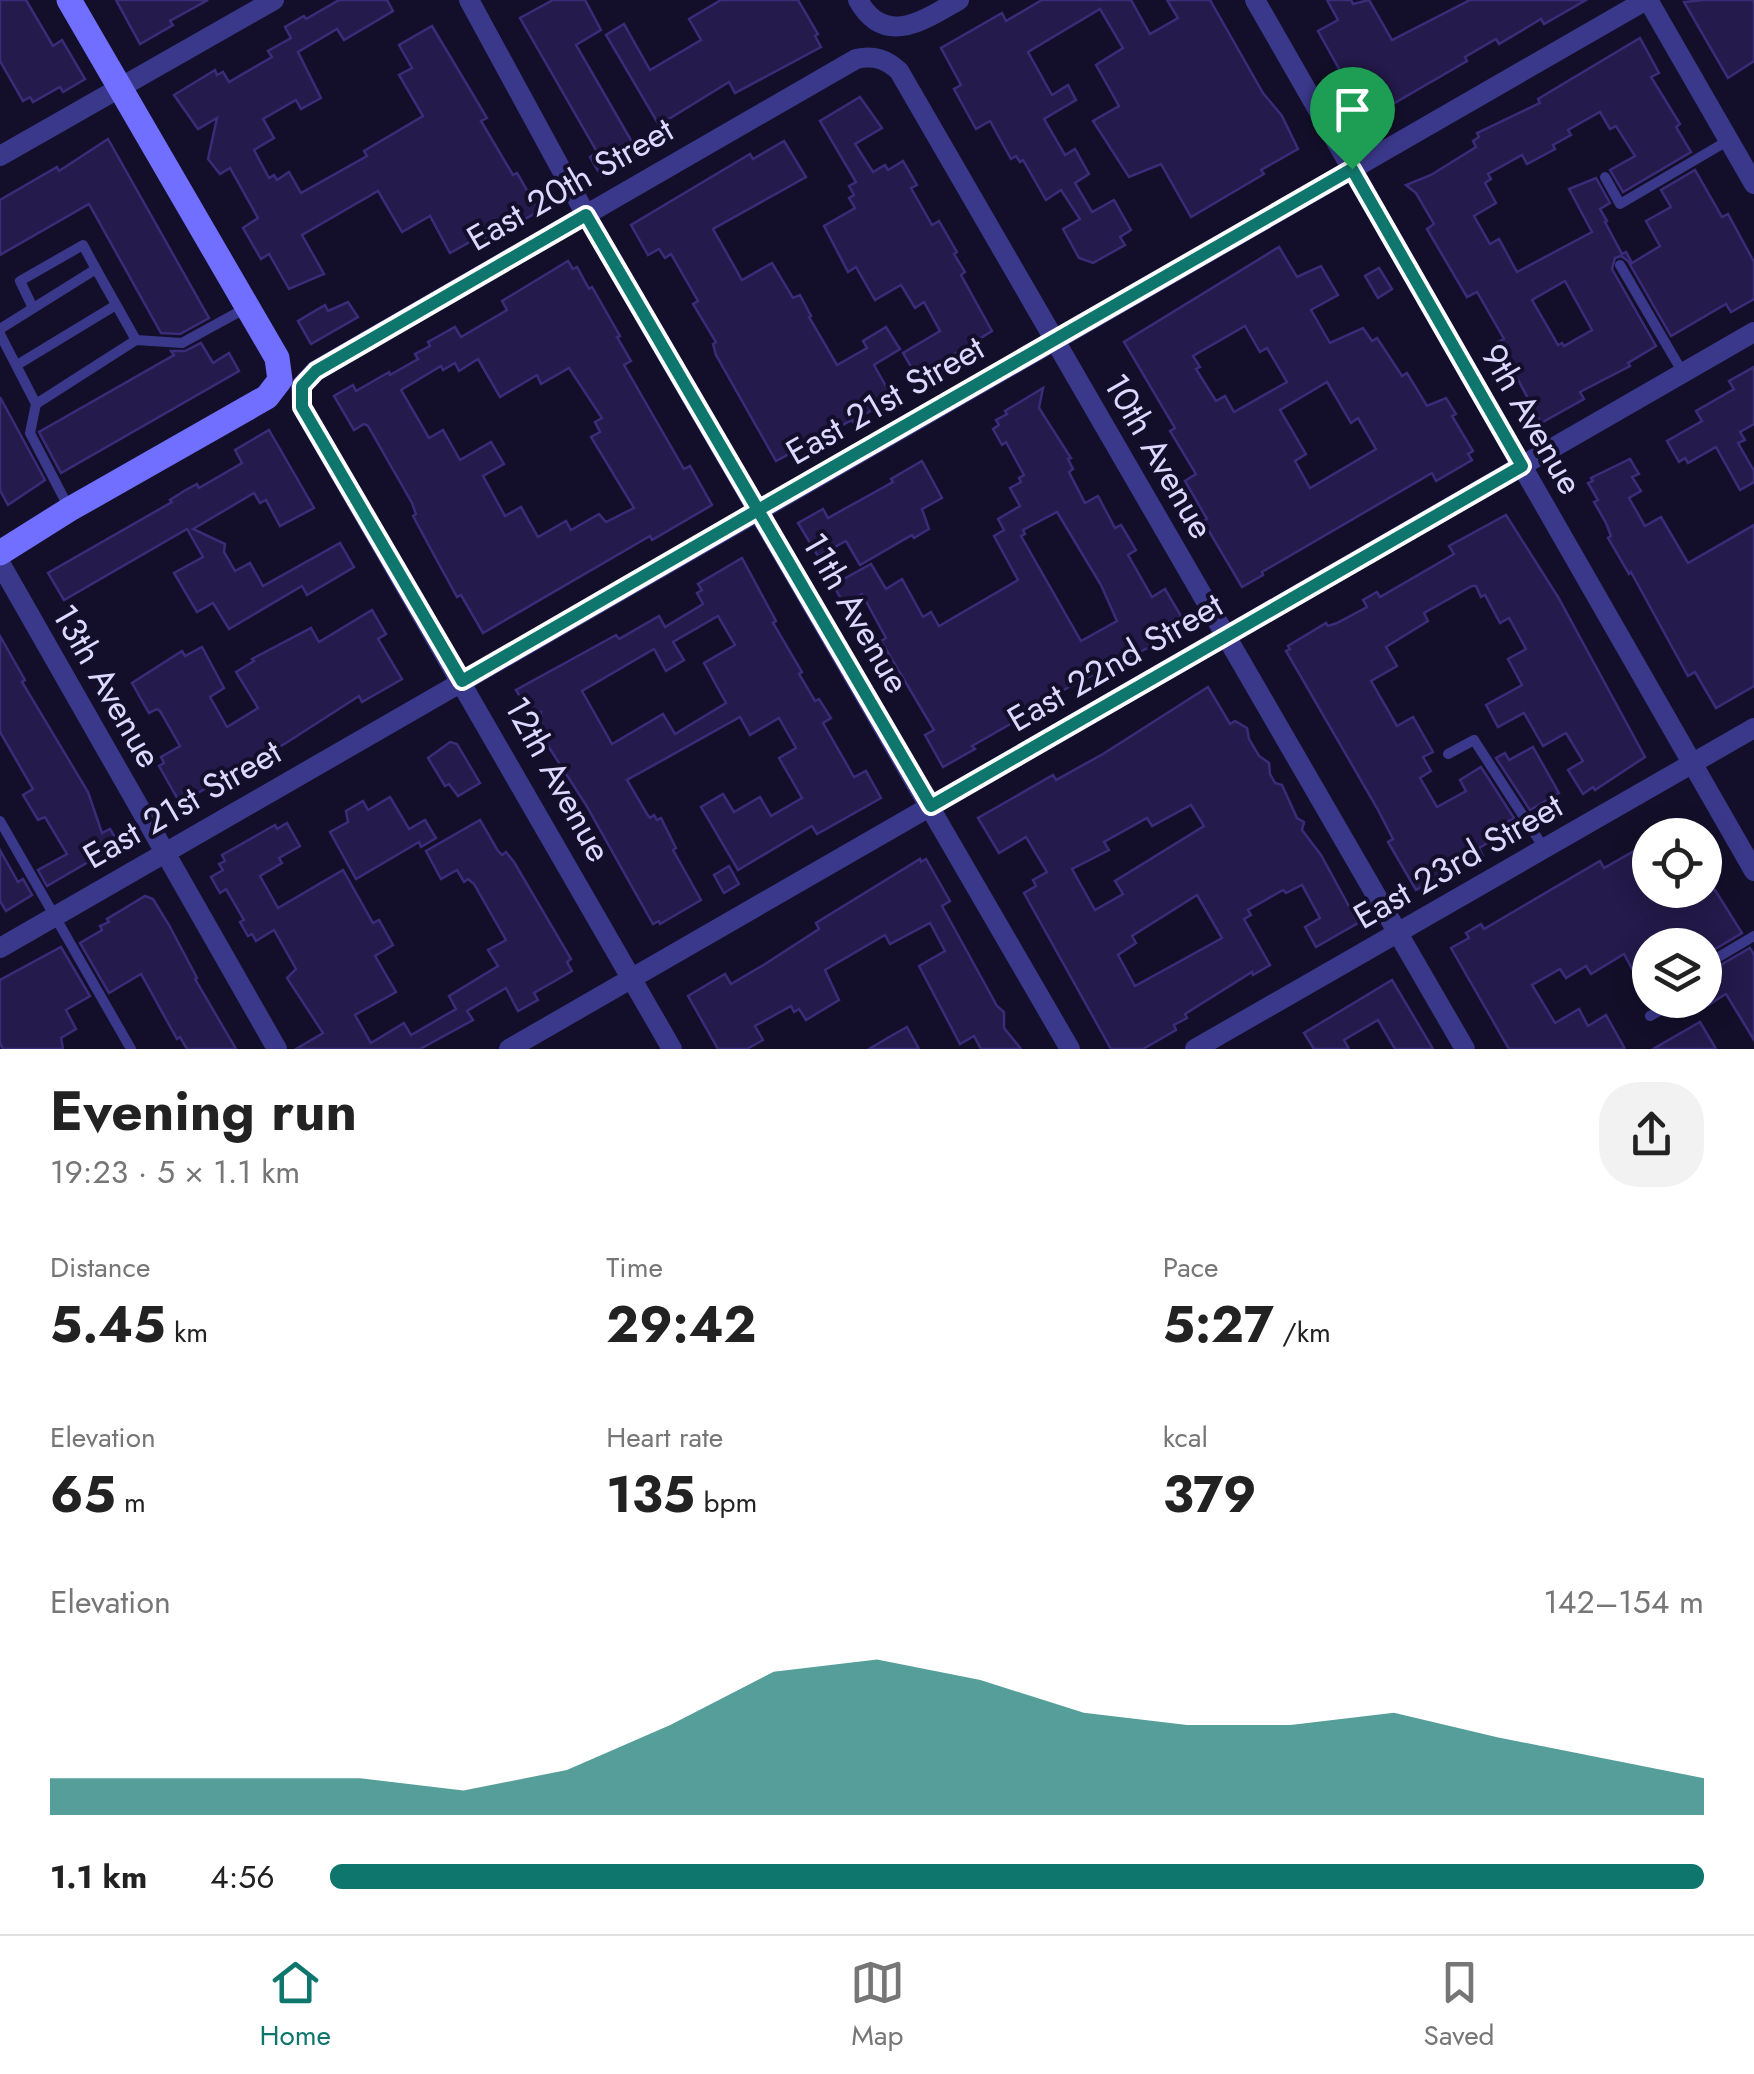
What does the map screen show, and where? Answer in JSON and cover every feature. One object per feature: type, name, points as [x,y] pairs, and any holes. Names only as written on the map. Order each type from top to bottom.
[{"type":"street","name":"12th Avenue","points":[[69,0],[672,1049]]},
{"type":"street","points":[[0,156],[274,0]]},
{"type":"street","name":"11th Avenue","points":[[469,0],[586,215],[1070,1049]]},
{"type":"street","points":[[858,0],[874,20],[888,26],[912,25],[959,0]]},
{"type":"street","name":"9th Avenue","points":[[1254,0],[1754,871]]},
{"type":"street","points":[[1647,0],[1754,184]]},
{"type":"street","name":"East 21st Street","points":[[0,948],[1647,0]]},
{"type":"street","name":"East 20th Street","points":[[0,553],[70,509],[856,59],[879,58]]},
{"type":"street","name":"10th Avenue","points":[[879,58],[899,71],[1465,1049]]},
{"type":"street","name":"East 22nd Street","points":[[510,1049],[1754,332]]},
{"type":"street","name":"13th Avenue","points":[[0,564],[278,1049]]},
{"type":"street","name":"East 23rd Street","points":[[1195,1049],[1754,728]]},
{"type":"lane","points":[[1605,178],[1620,204],[1728,140]]},
{"type":"lane","points":[[33,308],[20,281],[82,246],[136,340]]},
{"type":"lane","points":[[1620,265],[1683,373]]},
{"type":"lane","points":[[70,509],[30,433],[36,404],[0,332],[96,270]]},
{"type":"lane","points":[[17,365],[116,305]]},
{"type":"lane","points":[[36,404],[136,340],[182,342],[247,308]]},
{"type":"lane","points":[[1448,754],[1474,740],[1544,848]]},
{"type":"lane","points":[[0,821],[131,1049]]},
{"type":"lane","points":[[1722,955],[1754,936]]},
{"type":"building","points":[[0,0],[26,0],[53,46],[62,40],[85,79],[63,92],[60,87],[33,102],[30,97],[23,101],[0,61]]},
{"type":"building","points":[[116,0],[208,0],[170,21],[173,25],[140,44]]},
{"type":"building","points":[[339,0],[387,0],[393,11],[344,40],[337,29],[298,52],[321,98],[301,109],[296,100],[263,119],[274,138],[254,150],[269,178],[274,175],[277,180],[289,172],[301,193],[367,156],[364,151],[423,116],[399,75],[412,68],[399,45],[432,26],[487,118],[481,121],[539,211],[487,241],[484,236],[477,238],[450,253],[430,216],[402,232],[378,191],[302,235],[324,274],[289,289],[269,254],[261,259],[243,228],[258,218],[230,168],[220,174],[208,159],[217,118],[198,129],[174,95],[215,70],[217,75],[223,72],[229,82],[272,57],[268,51],[291,38],[285,27]]},
{"type":"building","points":[[553,0],[585,0],[601,30],[576,45],[639,154],[601,176],[590,157],[597,152],[520,18]]},
{"type":"building","points":[[721,0],[798,0],[818,34],[815,36],[821,47],[735,93],[729,82],[659,125],[606,35],[624,24],[650,70],[701,40],[689,19]]},
{"type":"building","points":[[1042,0],[1131,0],[1150,34],[1178,18],[1167,0],[1210,0],[1263,93],[1282,116],[1298,149],[1191,217],[1161,164],[1129,177],[1093,121],[1119,106],[1096,65],[1123,48],[1100,9],[1028,52],[1052,95],[1068,85],[1076,100],[1044,119],[1065,155],[1075,149],[1089,174],[1075,183],[1092,212],[1114,200],[1131,230],[1120,237],[1125,245],[1093,263],[1079,258],[1063,229],[1080,219],[1061,190],[1046,200],[1023,160],[1020,162],[1016,156],[1011,159],[990,121],[976,129],[954,89],[961,85],[941,48],[1002,13],[1006,21]]},
{"type":"building","points":[[1327,0],[1351,0],[1353,4],[1369,0],[1392,40],[1470,0],[1586,0],[1544,24],[1541,19],[1499,44],[1496,39],[1465,57],[1467,61],[1367,119],[1318,31],[1338,20]]},
{"type":"building","points":[[1754,0],[1754,61],[1728,78],[1684,2]]},
{"type":"building","points":[[1640,38],[1659,73],[1651,77],[1680,124],[1676,127],[1691,152],[1623,192],[1610,170],[1635,156],[1616,126],[1610,129],[1600,112],[1568,130],[1571,135],[1553,145],[1555,149],[1527,164],[1522,155],[1488,174],[1491,179],[1485,183],[1496,203],[1474,216],[1490,244],[1499,239],[1517,272],[1592,232],[1569,189],[1596,178],[1610,203],[1600,209],[1605,222],[1622,254],[1626,252],[1632,263],[1660,246],[1646,221],[1671,207],[1661,190],[1695,170],[1722,217],[1728,214],[1754,262],[1754,299],[1731,312],[1726,304],[1671,336],[1628,261],[1621,256],[1615,258],[1612,269],[1656,346],[1628,363],[1630,366],[1580,392],[1584,399],[1541,423],[1498,342],[1504,339],[1477,292],[1467,297],[1427,229],[1434,224],[1416,193],[1406,185],[1431,175],[1476,147],[1473,141],[1479,137],[1477,133],[1540,103],[1538,99]],"holes":[[[1565,281],[1592,330],[1564,346],[1558,345],[1532,300]]]},
{"type":"building","points":[[860,97],[882,128],[855,144],[873,172],[885,165],[888,170],[903,161],[917,185],[911,188],[932,225],[939,221],[957,252],[954,254],[965,272],[961,275],[992,331],[917,377],[903,353],[940,331],[924,302],[915,308],[901,285],[875,300],[856,267],[848,272],[824,226],[855,208],[849,198],[854,195],[849,186],[856,182],[820,121]]},
{"type":"building","points":[[108,139],[209,318],[180,334],[161,333],[89,204],[0,255],[0,200],[57,167],[59,171]]},
{"type":"building","points":[[784,141],[806,177],[713,229],[742,280],[772,263],[793,298],[800,295],[837,365],[867,348],[863,341],[886,327],[900,349],[874,365],[892,397],[853,422],[776,461],[716,355],[716,342],[693,304],[698,301],[671,254],[665,258],[659,249],[648,255],[631,225],[750,154],[753,159]]},
{"type":"building","points":[[1279,247],[1297,277],[1321,266],[1338,295],[1311,310],[1330,343],[1363,328],[1372,341],[1377,338],[1402,376],[1407,373],[1427,406],[1446,398],[1473,451],[1468,454],[1472,460],[1436,481],[1432,473],[1242,587],[1203,521],[1207,519],[1185,481],[1196,474],[1170,431],[1175,428],[1124,342]],"holes":[[[1245,326],[1260,352],[1267,348],[1287,382],[1234,412],[1225,396],[1216,401],[1196,369],[1200,367],[1193,356]],[[1327,382],[1351,423],[1358,418],[1376,449],[1310,488],[1295,461],[1306,454],[1280,410]]]},
{"type":"building","points":[[568,261],[573,269],[577,267],[620,336],[617,337],[631,361],[624,365],[684,469],[690,466],[712,505],[652,540],[650,536],[483,633],[461,595],[457,597],[413,516],[416,514],[412,503],[368,426],[364,424],[354,430],[334,396],[353,385],[356,391],[389,372],[390,375],[418,359],[415,354],[430,346],[428,342],[455,327],[461,337],[507,310],[502,301]],"holes":[[[478,359],[500,397],[537,375],[541,384],[569,368],[602,418],[595,422],[600,432],[591,437],[634,508],[606,522],[599,514],[571,530],[566,521],[538,537],[521,507],[505,516],[483,476],[504,464],[491,442],[460,460],[443,430],[429,438],[401,390],[441,366],[443,370],[455,363],[459,371]]]},
{"type":"building","points":[[1379,268],[1392,289],[1378,298],[1365,276]]},
{"type":"building","points":[[348,302],[358,317],[311,344],[298,321],[325,305],[328,311]]},
{"type":"building","points":[[201,343],[213,363],[229,353],[239,371],[61,473],[39,432],[174,355],[171,351],[185,351]]},
{"type":"building","points":[[1754,367],[1754,424],[1740,432],[1745,440],[1738,443],[1754,471],[1754,482],[1740,490],[1716,447],[1688,463],[1685,458],[1679,462],[1667,441],[1702,421],[1696,411],[1734,389],[1729,381]]},
{"type":"building","points":[[1043,388],[1039,408],[1071,458],[1068,459],[1073,469],[1069,472],[1085,503],[1098,496],[1115,528],[1121,525],[1136,550],[1128,555],[1152,597],[1165,589],[1181,616],[1170,622],[1176,634],[1018,716],[1019,719],[972,746],[975,749],[943,767],[925,735],[934,730],[881,641],[886,638],[862,594],[844,604],[833,585],[871,564],[886,589],[902,579],[923,617],[931,612],[939,626],[1018,580],[994,536],[1004,530],[998,519],[1020,506],[1010,488],[1021,482],[1019,478],[1024,475],[1006,442],[1002,445],[993,429],[999,425],[996,420],[1007,414],[1005,411]],"holes":[[[1057,512],[1101,585],[1117,621],[1081,641],[1021,536],[1025,534],[1023,530]]]},
{"type":"building","points":[[0,397],[45,480],[8,505],[0,490]]},
{"type":"building","points":[[269,430],[314,508],[280,526],[266,500],[260,503],[254,493],[193,529],[225,544],[224,552],[235,571],[250,563],[263,586],[340,543],[354,567],[307,595],[302,586],[229,629],[213,603],[197,612],[174,573],[203,557],[187,529],[64,600],[48,573],[172,502],[184,491],[197,484],[199,488],[242,463],[235,450]]},
{"type":"building","points":[[1630,459],[1639,474],[1632,477],[1641,491],[1629,498],[1645,526],[1661,517],[1688,563],[1754,525],[1754,686],[1716,708],[1695,672],[1688,676],[1608,538],[1611,536],[1606,523],[1594,502],[1598,500],[1588,483],[1593,481],[1591,478]]},
{"type":"building","points":[[922,461],[942,498],[922,509],[929,529],[860,565],[846,541],[818,556],[798,523],[823,509],[828,518]]},
{"type":"building","points":[[1506,515],[1558,597],[1645,757],[1583,794],[1568,770],[1583,761],[1566,733],[1543,746],[1524,713],[1498,727],[1486,705],[1522,685],[1508,659],[1526,649],[1509,618],[1500,623],[1476,586],[1424,613],[1428,621],[1386,647],[1397,666],[1371,681],[1397,726],[1413,717],[1433,752],[1423,757],[1431,771],[1420,778],[1437,807],[1466,791],[1460,780],[1481,767],[1514,818],[1483,837],[1486,844],[1479,848],[1483,856],[1416,890],[1388,842],[1393,839],[1377,808],[1286,651],[1326,623],[1337,623],[1367,607],[1363,600],[1377,592],[1380,597],[1454,554],[1449,546]]},
{"type":"building","points":[[742,558],[802,672],[799,674],[831,718],[823,723],[854,777],[866,771],[881,798],[817,834],[812,826],[738,870],[701,807],[723,794],[734,812],[760,797],[771,816],[802,798],[779,758],[796,748],[779,718],[750,735],[740,717],[627,780],[650,818],[661,818],[676,848],[673,850],[701,900],[660,924],[653,924],[543,738],[541,712],[532,717],[516,690],[659,616],[665,627],[703,604],[697,593],[702,590],[698,584]],"holes":[[[718,616],[735,645],[704,663],[726,703],[675,734],[663,714],[612,744],[582,691],[654,649],[666,671],[684,660],[673,642]]]},
{"type":"building","points":[[372,610],[386,634],[378,639],[402,679],[362,702],[359,696],[180,803],[159,766],[164,763],[161,757],[180,746],[160,711],[149,713],[132,683],[182,651],[185,656],[202,647],[224,688],[210,697],[227,727],[258,708],[236,672],[252,659],[311,628],[319,642]]},
{"type":"building","points":[[0,636],[25,680],[22,682],[88,792],[102,833],[110,829],[119,844],[47,886],[38,870],[67,854],[45,817],[38,820],[23,795],[33,789],[0,732]]},
{"type":"building","points":[[1208,687],[1230,724],[1235,721],[1247,728],[1249,739],[1259,756],[1269,763],[1270,774],[1275,783],[1282,785],[1297,818],[1304,822],[1302,830],[1321,855],[1358,923],[1316,947],[1305,927],[1320,918],[1302,885],[1286,893],[1283,890],[1248,910],[1251,915],[1244,919],[1270,965],[1185,1014],[1187,1018],[1174,1025],[1176,1030],[1143,1049],[1111,1049],[1024,893],[1036,886],[1033,880],[1047,872],[1026,837],[999,853],[978,818],[1053,775],[1056,780]],"holes":[[[1191,805],[1204,826],[1115,881],[1123,894],[1095,910],[1072,869],[1109,850],[1104,842],[1147,818],[1152,826]],[[1197,895],[1222,938],[1135,986],[1118,955],[1136,943],[1132,936]]]},
{"type":"building","points":[[450,742],[457,744],[480,783],[458,796],[449,784],[445,786],[428,758]]},
{"type":"building","points":[[1533,747],[1559,793],[1530,810],[1496,758],[1505,753],[1509,760]]},
{"type":"building","points":[[390,797],[409,829],[425,820],[436,838],[421,847],[419,842],[356,879],[330,832],[348,822],[346,811],[363,801],[368,810]]},
{"type":"building","points":[[480,820],[498,851],[502,855],[506,852],[514,862],[571,959],[567,962],[572,971],[534,993],[538,1000],[518,1011],[506,988],[467,1011],[473,1020],[420,1049],[296,1049],[323,1033],[287,978],[296,969],[274,930],[256,941],[252,934],[248,936],[240,922],[244,920],[226,889],[220,893],[211,877],[223,870],[219,864],[225,861],[222,855],[275,825],[277,829],[287,823],[300,846],[260,876],[278,908],[343,870],[373,923],[379,920],[393,945],[375,956],[396,992],[355,1015],[371,1043],[404,1023],[411,1035],[456,1009],[449,996],[498,966],[488,950],[506,940],[474,884],[468,879],[464,882],[457,870],[441,879],[426,851]]},
{"type":"building","points":[[0,850],[18,882],[23,879],[32,895],[6,911],[0,901]]},
{"type":"building","points":[[1632,852],[1632,908],[1722,908],[1722,901],[1742,933],[1722,945],[1722,928],[1632,928],[1632,969],[1624,954],[1591,974],[1586,966],[1566,978],[1560,969],[1532,985],[1555,1023],[1579,1009],[1588,1026],[1606,1015],[1625,1049],[1509,1049],[1451,948],[1469,938],[1466,933],[1481,924],[1484,929],[1600,861],[1604,868]]},
{"type":"building","points":[[920,859],[926,859],[950,901],[942,906],[997,1006],[1004,1012],[1004,1028],[1021,1049],[981,1049],[974,1036],[960,1044],[919,966],[945,951],[930,923],[890,944],[885,935],[825,970],[839,1000],[806,1020],[799,1009],[794,1012],[791,1006],[755,1026],[763,1040],[747,1049],[718,1049],[688,996],[725,974],[731,984],[765,964],[819,929],[816,923]]},
{"type":"building","points":[[729,866],[739,884],[724,893],[714,875]]},
{"type":"building","points":[[145,896],[153,899],[169,925],[236,1049],[187,1049],[180,1037],[177,1039],[141,974],[109,993],[80,943],[102,930],[100,926],[109,922],[107,919]]},
{"type":"building","points":[[61,947],[90,996],[66,1010],[76,1029],[61,1038],[63,1049],[3,1049],[0,980]]},
{"type":"building","points":[[1750,948],[1754,955],[1754,1040],[1726,994],[1722,996],[1722,964]]},
{"type":"building","points":[[1392,980],[1433,1049],[1395,1049],[1378,1020],[1344,1040],[1349,1049],[1314,1049],[1304,1033]]},
{"type":"building","points":[[1700,1022],[1716,1049],[1653,1049]]},
{"type":"building","points":[[907,1027],[919,1049],[869,1049],[891,1036]]},
{"type":"route","points":[[1352,169],[758,510],[586,215],[316,371],[302,386],[302,407],[462,681],[758,510],[931,806],[1522,466],[1352,169]]}]
